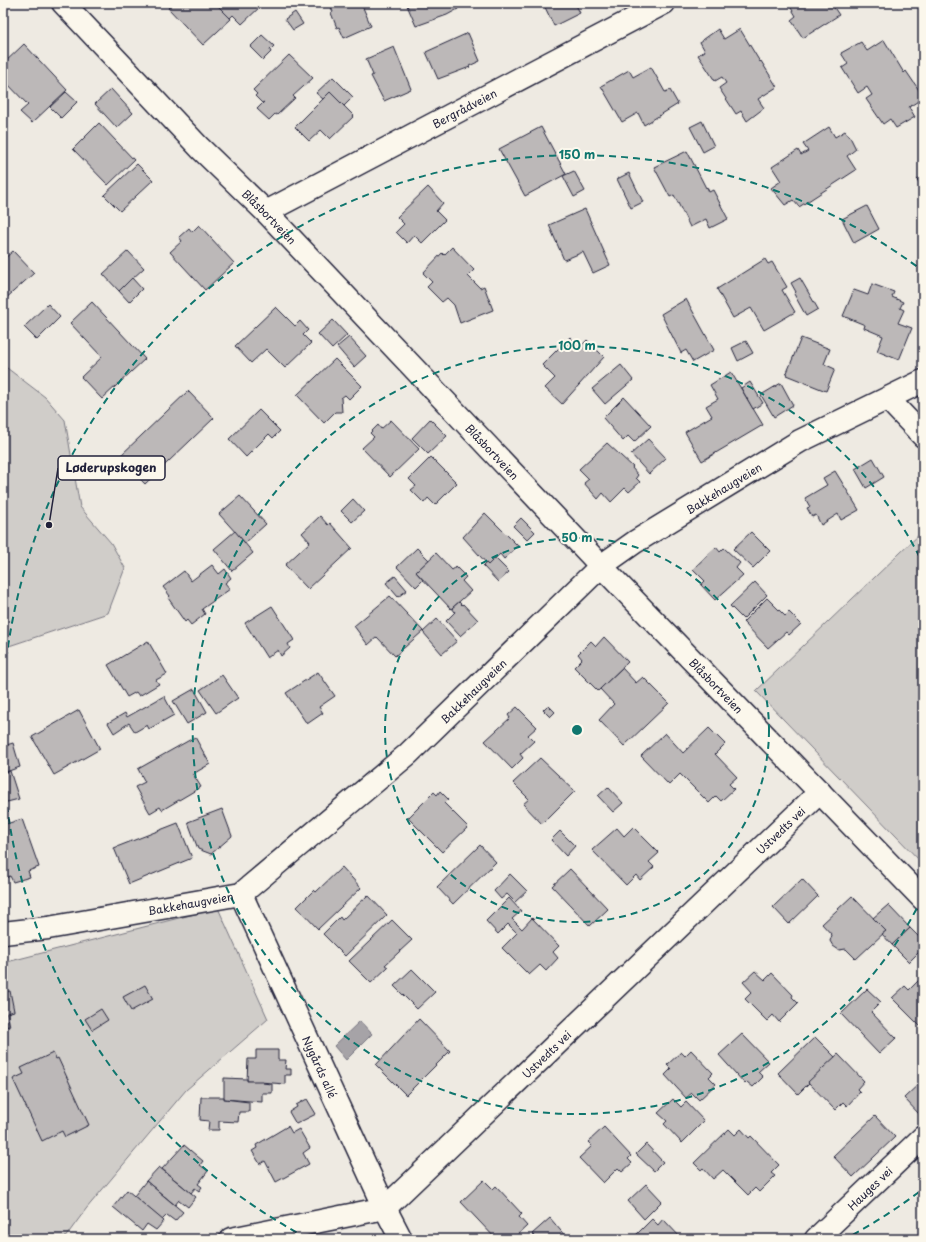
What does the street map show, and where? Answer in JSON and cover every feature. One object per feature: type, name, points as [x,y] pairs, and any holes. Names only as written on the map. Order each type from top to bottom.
[{"type":"street","name":"Blåsbortveien","points":[[63,3],[200,148],[266,212],[601,566],[923,899]]},
{"type":"street","name":"Bergrådveien","points":[[266,212],[664,3]]},
{"type":"street","name":"Bakkehaugveien","points":[[3,933],[48,928],[241,894],[408,754],[601,566],[635,542],[800,441],[923,381]]},
{"type":"street","points":[[888,399],[923,436]]},
{"type":"street","name":"Ustvedts vei","points":[[385,1208],[820,792]]},
{"type":"street","name":"Nygårds allé","points":[[241,894],[385,1208],[401,1239]]},
{"type":"street","name":"Hauges vei","points":[[816,1239],[923,1137]]},
{"type":"street","points":[[231,1239],[385,1208]]},
{"type":"shaded area","points":[[3,365],[45,397],[65,420],[80,507],[111,543],[125,568],[108,613],[3,648]]},
{"type":"shaded area","points":[[923,531],[923,864],[756,691]]},
{"type":"shaded area","points":[[218,908],[268,1019],[186,1090],[86,1209],[64,1239],[3,1239],[3,963]]},
{"type":"shaded area","points":[[360,1021],[372,1034],[346,1060],[334,1046]]},
{"type":"building","points":[[174,3],[216,3],[231,19],[203,45],[168,8]]},
{"type":"building","points":[[219,3],[260,3],[262,5],[242,24],[233,15],[230,18],[217,5]]},
{"type":"building","points":[[329,3],[361,3],[371,26],[344,38],[339,27],[337,28]]},
{"type":"building","points":[[406,3],[456,3],[458,9],[447,15],[416,26]]},
{"type":"building","points":[[543,3],[575,3],[580,13],[554,26]]},
{"type":"building","points":[[788,3],[831,3],[839,15],[803,38],[791,20],[796,16]]},
{"type":"building","points":[[295,12],[303,24],[293,30],[285,19]]},
{"type":"building","points":[[718,29],[724,39],[740,29],[777,87],[758,99],[764,108],[747,121],[741,111],[736,114],[719,88],[726,83],[722,77],[715,81],[698,55],[705,51],[700,42]]},
{"type":"building","points":[[468,33],[480,61],[469,66],[470,67],[438,79],[426,52]]},
{"type":"building","points":[[262,35],[274,46],[270,50],[271,52],[263,60],[250,47]]},
{"type":"building","points":[[884,40],[904,73],[906,71],[923,96],[923,98],[909,107],[915,117],[896,128],[890,119],[883,124],[866,99],[872,95],[867,87],[858,93],[842,68],[848,64],[841,53],[861,42],[867,51]]},
{"type":"building","points":[[24,44],[67,90],[32,123],[20,112],[28,105],[3,79],[3,64]]},
{"type":"building","points":[[394,47],[411,89],[384,101],[371,76],[373,75],[366,59]]},
{"type":"building","points":[[289,55],[313,78],[293,96],[295,98],[277,115],[275,114],[269,120],[257,109],[264,102],[262,103],[255,96],[257,94],[253,90]]},
{"type":"building","points":[[651,67],[665,92],[670,90],[678,104],[644,125],[638,113],[622,122],[601,86],[629,70],[633,77]]},
{"type":"building","points":[[333,77],[353,97],[344,106],[330,92],[323,99],[316,93]]},
{"type":"building","points":[[111,89],[133,113],[117,128],[95,104]]},
{"type":"building","points":[[66,92],[77,102],[61,118],[50,107]]},
{"type":"building","points":[[330,92],[354,116],[330,139],[321,130],[309,141],[295,127]]},
{"type":"building","points":[[702,121],[714,146],[703,152],[690,127]]},
{"type":"building","points":[[99,123],[134,160],[108,185],[73,149]]},
{"type":"building","points":[[541,127],[566,174],[525,196],[499,149]]},
{"type":"building","points":[[829,127],[835,137],[845,131],[850,137],[856,149],[847,156],[856,170],[799,207],[793,200],[785,205],[771,188],[781,181],[772,167],[798,150],[801,155],[808,151],[803,144]]},
{"type":"building","points":[[687,151],[706,188],[707,187],[709,192],[713,190],[728,219],[710,228],[706,219],[690,227],[674,195],[670,197],[654,167]]},
{"type":"building","points":[[137,164],[153,180],[120,211],[104,195]]},
{"type":"building","points":[[574,171],[585,191],[574,197],[563,176]]},
{"type":"building","points":[[629,173],[643,202],[631,208],[617,179]]},
{"type":"building","points":[[923,174],[923,187],[917,180]]},
{"type":"building","points":[[428,187],[443,203],[436,211],[445,220],[422,243],[414,235],[407,243],[396,232],[404,224],[397,217]]},
{"type":"building","points":[[867,206],[879,229],[854,243],[842,219]]},
{"type":"building","points":[[585,209],[610,265],[593,273],[583,252],[564,260],[549,225]]},
{"type":"building","points":[[199,225],[234,263],[205,290],[170,252],[182,241],[179,237],[189,228],[192,232]]},
{"type":"building","points":[[452,247],[474,270],[468,276],[480,288],[484,286],[493,310],[460,323],[454,305],[447,298],[442,302],[427,287],[432,282],[423,273],[442,253],[444,255]]},
{"type":"building","points":[[13,251],[34,273],[3,301],[3,260]]},
{"type":"building","points":[[128,251],[144,268],[119,291],[103,274]]},
{"type":"building","points":[[765,259],[768,264],[772,262],[787,287],[782,290],[795,312],[764,330],[751,308],[733,318],[717,289]]},
{"type":"building","points":[[132,278],[142,289],[129,302],[119,291]]},
{"type":"building","points":[[800,278],[818,309],[806,316],[794,294],[796,292],[791,283]]},
{"type":"building","points":[[872,284],[894,292],[892,297],[903,302],[900,308],[904,310],[898,323],[912,328],[899,360],[877,351],[883,336],[864,328],[865,325],[843,316],[854,290],[868,295]]},
{"type":"building","points":[[686,299],[714,350],[693,362],[686,350],[681,353],[661,314]]},
{"type":"building","points":[[92,302],[145,359],[102,399],[81,377],[102,357],[70,323]]},
{"type":"building","points":[[48,304],[60,317],[37,340],[24,327]]},
{"type":"building","points":[[276,307],[295,326],[300,321],[308,330],[303,335],[311,343],[285,368],[266,349],[251,363],[235,346]]},
{"type":"building","points":[[333,320],[347,335],[332,349],[318,334]]},
{"type":"building","points":[[349,337],[366,356],[354,367],[337,347]]},
{"type":"building","points":[[570,337],[580,347],[587,340],[604,357],[562,404],[545,388],[555,378],[542,365]]},
{"type":"building","points":[[801,338],[830,349],[824,364],[835,369],[826,391],[786,375]]},
{"type":"building","points":[[746,341],[753,353],[738,361],[732,348]]},
{"type":"building","points":[[335,359],[362,386],[349,399],[345,395],[341,398],[342,412],[335,412],[324,423],[297,395]]},
{"type":"building","points":[[621,365],[633,380],[605,404],[592,389]]},
{"type":"building","points":[[731,372],[763,425],[702,461],[685,432],[712,416],[706,406],[718,399],[710,385]]},
{"type":"building","points":[[750,382],[763,403],[753,409],[741,388]]},
{"type":"building","points":[[781,383],[793,405],[774,417],[761,395]]},
{"type":"building","points":[[188,391],[214,418],[145,484],[119,457]]},
{"type":"building","points":[[624,397],[651,426],[634,442],[628,436],[623,441],[603,418]]},
{"type":"building","points":[[259,410],[280,431],[273,438],[269,434],[246,457],[229,439]]},
{"type":"building","points":[[430,419],[447,436],[428,454],[412,438]]},
{"type":"building","points":[[391,420],[419,449],[390,477],[362,448],[374,437],[370,433],[378,425],[381,429]]},
{"type":"building","points":[[648,439],[666,458],[649,474],[631,454]]},
{"type":"building","points":[[607,443],[633,467],[632,468],[638,475],[636,478],[640,482],[629,492],[625,488],[611,502],[603,493],[598,499],[584,483],[589,479],[579,469]]},
{"type":"building","points":[[431,457],[457,483],[435,505],[428,498],[424,503],[411,490],[416,486],[409,479]]},
{"type":"building","points":[[873,458],[884,477],[866,488],[855,469]]},
{"type":"building","points":[[835,471],[859,510],[841,520],[838,514],[821,525],[816,515],[812,517],[807,508],[810,507],[805,498],[827,485],[823,478]]},
{"type":"building","points":[[240,496],[266,524],[245,543],[219,514]]},
{"type":"building","points":[[353,499],[364,511],[352,522],[341,511]]},
{"type":"building","points":[[485,513],[518,546],[504,559],[500,554],[488,565],[463,537]]},
{"type":"building","points":[[320,516],[328,525],[330,523],[352,548],[308,589],[285,565],[310,542],[302,533]]},
{"type":"building","points":[[521,518],[535,532],[527,540],[513,526]]},
{"type":"building","points":[[235,531],[253,553],[232,571],[214,549]]},
{"type":"building","points":[[751,532],[770,551],[753,568],[733,549]]},
{"type":"building","points":[[716,547],[720,552],[724,548],[740,563],[736,568],[743,575],[715,600],[701,585],[705,581],[693,569]]},
{"type":"building","points":[[417,548],[429,560],[416,572],[423,580],[416,587],[397,567]]},
{"type":"building","points":[[436,553],[452,570],[456,567],[466,577],[462,581],[471,591],[451,609],[416,572]]},
{"type":"building","points":[[495,558],[509,572],[498,582],[483,566],[486,563],[488,565]]},
{"type":"building","points":[[212,565],[219,574],[225,569],[231,578],[225,583],[230,589],[202,609],[205,614],[191,625],[187,620],[185,622],[168,598],[170,596],[163,587],[184,571],[191,581]]},
{"type":"building","points":[[395,576],[407,590],[398,597],[386,583]]},
{"type":"building","points":[[755,582],[767,595],[743,619],[730,606]]},
{"type":"building","points":[[390,596],[423,631],[395,656],[377,637],[368,645],[354,626]]},
{"type":"building","points":[[767,598],[785,616],[789,612],[801,624],[789,635],[786,632],[768,648],[743,622]]},
{"type":"building","points":[[459,602],[462,605],[463,604],[478,620],[460,636],[446,621],[455,612],[452,608]]},
{"type":"building","points":[[272,606],[294,640],[288,644],[290,648],[281,656],[278,650],[267,658],[245,623]]},
{"type":"building","points":[[437,619],[457,641],[442,654],[423,632]]},
{"type":"building","points":[[604,637],[628,662],[598,691],[574,667],[582,659],[578,654],[591,641],[596,646]]},
{"type":"building","points":[[148,641],[167,674],[156,680],[159,684],[139,696],[136,692],[127,697],[108,665]]},
{"type":"building","points":[[622,668],[636,683],[643,677],[669,703],[624,746],[599,720],[614,704],[600,689]]},
{"type":"building","points":[[318,672],[335,696],[319,707],[323,713],[307,724],[286,693]]},
{"type":"building","points":[[222,675],[238,698],[216,713],[200,690]]},
{"type":"building","points":[[194,689],[207,712],[187,724],[173,701]]},
{"type":"building","points":[[164,696],[174,715],[149,729],[147,725],[135,732],[129,723],[114,733],[108,723],[125,713],[127,717]]},
{"type":"building","points":[[548,705],[555,712],[550,717],[543,710]]},
{"type":"building","points":[[517,707],[537,727],[528,735],[534,741],[520,754],[523,758],[512,769],[485,741],[510,718],[508,715]]},
{"type":"building","points":[[79,710],[100,749],[54,775],[32,737]]},
{"type":"building","points":[[709,728],[725,744],[715,754],[737,777],[729,784],[734,789],[721,801],[716,796],[709,803],[680,774],[669,785],[641,756],[665,733],[683,753]]},
{"type":"building","points":[[195,737],[210,764],[193,774],[201,787],[162,810],[160,807],[150,813],[135,787],[145,782],[138,769]]},
{"type":"building","points":[[13,743],[20,767],[3,773],[3,746]]},
{"type":"building","points":[[540,758],[575,791],[542,824],[523,804],[529,799],[513,783]]},
{"type":"building","points":[[10,771],[19,799],[3,803],[3,773]]},
{"type":"building","points":[[608,787],[623,803],[613,812],[598,796]]},
{"type":"building","points":[[440,791],[448,799],[444,803],[468,827],[442,852],[408,818],[434,792],[437,795]]},
{"type":"building","points":[[222,809],[232,836],[211,854],[198,849],[188,822]]},
{"type":"building","points":[[22,819],[39,867],[28,871],[30,877],[13,882],[10,876],[3,879],[3,825]]},
{"type":"building","points":[[178,823],[192,858],[129,884],[114,848]]},
{"type":"building","points":[[633,827],[659,853],[649,862],[654,867],[640,880],[636,875],[626,885],[592,850],[617,828],[624,836]]},
{"type":"building","points":[[560,831],[575,846],[566,856],[551,840]]},
{"type":"building","points":[[480,845],[496,862],[453,904],[437,887]]},
{"type":"building","points":[[342,867],[361,888],[318,929],[297,907],[314,890],[316,892]]},
{"type":"building","points":[[570,869],[608,909],[590,926],[552,886]]},
{"type":"building","points":[[510,874],[527,891],[515,902],[507,894],[501,899],[494,891]]},
{"type":"building","points":[[802,879],[818,896],[789,924],[773,907]]},
{"type":"building","points":[[368,895],[387,915],[345,956],[323,934],[340,917],[342,920]]},
{"type":"building","points":[[852,896],[886,931],[856,959],[846,949],[839,950],[833,946],[830,941],[832,935],[822,924]]},
{"type":"building","points":[[509,898],[521,911],[512,919],[522,929],[532,918],[559,946],[553,952],[558,958],[546,971],[540,965],[529,975],[502,948],[517,933],[508,924],[498,934],[486,921]]},
{"type":"building","points":[[888,905],[910,928],[892,945],[882,934],[886,931],[873,918]]},
{"type":"building","points":[[392,920],[412,940],[385,965],[388,967],[371,983],[349,961]]},
{"type":"building","points":[[910,928],[923,941],[923,948],[909,962],[892,945]]},
{"type":"building","points":[[412,969],[435,992],[417,1009],[394,986]]},
{"type":"building","points":[[755,971],[765,980],[772,973],[793,995],[792,997],[798,1003],[779,1022],[773,1015],[767,1021],[745,999],[752,992],[743,982]]},
{"type":"building","points":[[923,976],[923,1025],[921,1027],[892,998],[905,986],[909,990]]},
{"type":"building","points":[[145,985],[153,999],[131,1011],[123,997]]},
{"type":"building","points":[[867,989],[881,1002],[871,1012],[896,1038],[879,1054],[841,1014]]},
{"type":"building","points":[[10,991],[14,1011],[7,1013],[10,1026],[3,1027],[3,992]]},
{"type":"building","points":[[101,1009],[108,1020],[92,1030],[85,1019]]},
{"type":"building","points":[[419,1019],[450,1051],[406,1095],[376,1065]]},
{"type":"building","points":[[742,1034],[769,1062],[758,1072],[763,1077],[753,1087],[747,1082],[745,1084],[719,1055]]},
{"type":"building","points":[[815,1037],[835,1057],[798,1094],[778,1073]]},
{"type":"building","points":[[256,1050],[278,1050],[278,1060],[286,1060],[285,1069],[291,1069],[291,1075],[285,1075],[285,1084],[247,1081],[248,1059],[256,1059]]},
{"type":"building","points":[[691,1050],[713,1073],[709,1077],[716,1084],[699,1100],[692,1093],[686,1098],[665,1075],[671,1069],[667,1065],[681,1052],[685,1056]]},
{"type":"building","points":[[53,1053],[56,1059],[58,1058],[89,1125],[65,1137],[62,1131],[42,1141],[13,1079],[24,1074],[21,1068]]},
{"type":"building","points":[[838,1054],[864,1081],[857,1089],[860,1092],[847,1106],[843,1102],[835,1110],[808,1082]]},
{"type":"building","points":[[224,1078],[247,1079],[247,1081],[262,1081],[262,1083],[272,1084],[272,1093],[262,1093],[262,1102],[224,1099]]},
{"type":"building","points":[[923,1080],[923,1112],[920,1115],[904,1098]]},
{"type":"building","points":[[201,1097],[224,1097],[224,1099],[249,1102],[249,1112],[239,1112],[238,1122],[219,1121],[219,1130],[208,1130],[209,1121],[200,1120]]},
{"type":"building","points":[[307,1099],[316,1114],[296,1124],[289,1112],[297,1107],[296,1105]]},
{"type":"building","points":[[673,1099],[681,1107],[686,1102],[704,1121],[682,1143],[664,1124],[667,1121],[658,1113]]},
{"type":"building","points":[[875,1116],[895,1137],[853,1177],[833,1156]]},
{"type":"building","points":[[288,1126],[292,1133],[299,1129],[310,1148],[303,1153],[309,1164],[276,1182],[265,1161],[260,1164],[252,1151],[257,1148],[256,1145]]},
{"type":"building","points":[[604,1127],[631,1156],[628,1159],[632,1163],[622,1172],[618,1168],[603,1183],[579,1158],[592,1146],[588,1142]]},
{"type":"building","points":[[729,1129],[735,1135],[741,1129],[749,1138],[751,1136],[779,1165],[771,1173],[775,1176],[759,1192],[755,1188],[748,1195],[723,1170],[713,1179],[703,1168],[701,1170],[694,1163]]},
{"type":"building","points":[[646,1144],[663,1162],[654,1171],[636,1154]]},
{"type":"building","points":[[184,1145],[203,1161],[200,1165],[208,1171],[198,1184],[202,1187],[199,1191],[195,1188],[191,1193],[162,1169]]},
{"type":"building","points":[[159,1167],[196,1197],[188,1207],[179,1200],[175,1205],[146,1181]]},
{"type":"building","points":[[484,1180],[493,1189],[496,1186],[522,1214],[519,1217],[527,1226],[513,1239],[496,1239],[461,1202]]},
{"type":"building","points":[[146,1181],[183,1212],[175,1221],[167,1215],[162,1220],[134,1196]]},
{"type":"building","points":[[646,1184],[662,1201],[644,1219],[628,1201]]},
{"type":"building","points":[[127,1190],[164,1221],[156,1230],[147,1224],[142,1231],[113,1207]]},
{"type":"building","points":[[550,1218],[566,1237],[564,1239],[537,1239],[532,1234]]},
{"type":"building","points":[[652,1219],[658,1225],[663,1219],[682,1239],[636,1239],[634,1237]]},
{"type":"place","name":"Løderupskogen","points":[[49,525]]}]
